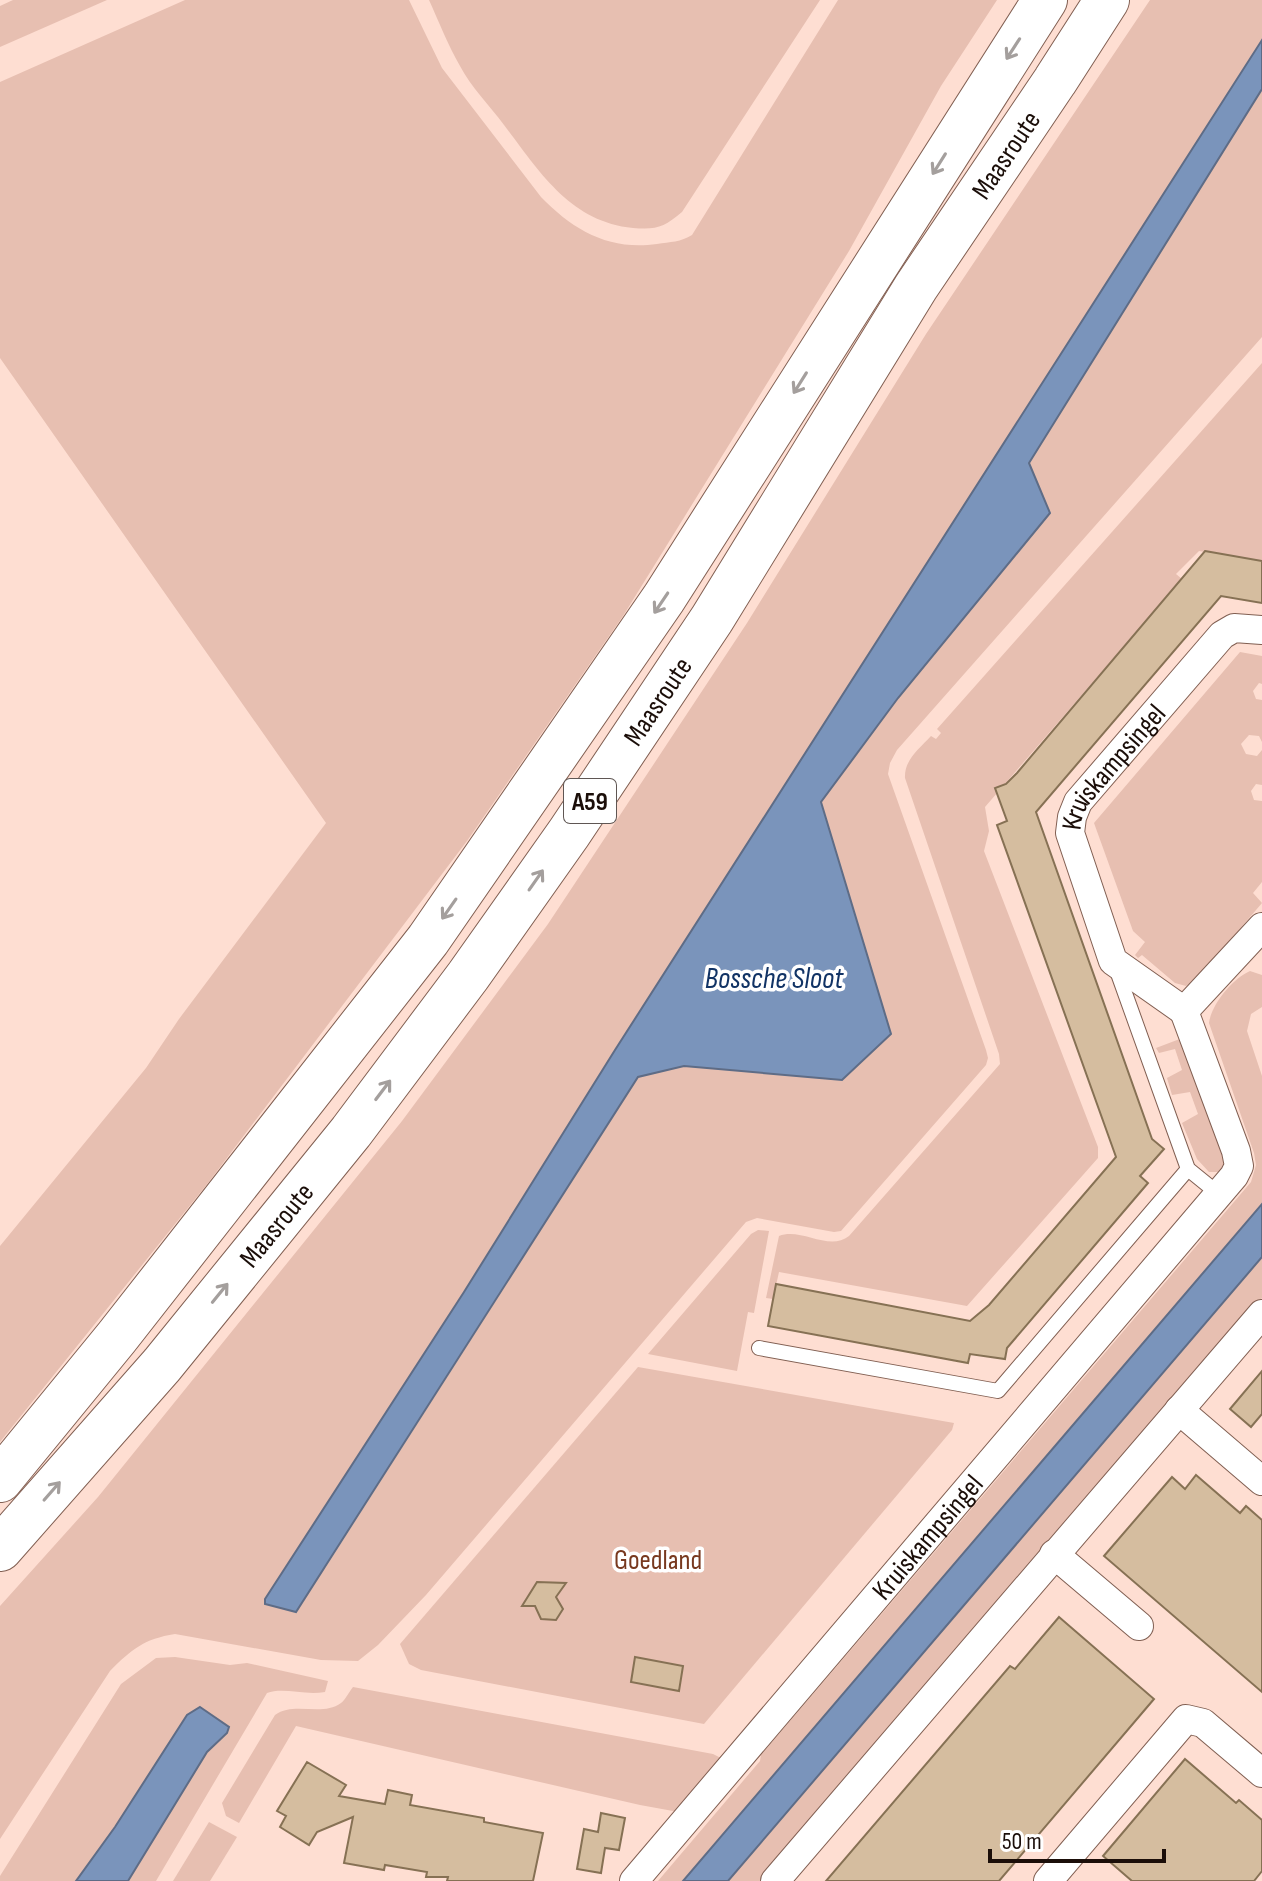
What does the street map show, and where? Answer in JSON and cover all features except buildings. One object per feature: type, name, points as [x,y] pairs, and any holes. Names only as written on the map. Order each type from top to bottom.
[{"type":"highway","name":"Maasroute","points":[[0,1480],[127,1325],[428,940],[664,598],[1045,0]]},
{"type":"highway","name":"Maasroute","points":[[0,1549],[202,1316],[351,1132],[468,976],[569,833],[712,619],[916,287],[1107,0]]},
{"type":"street","name":"Kruiskampsingel","points":[[1113,961],[1070,833],[1078,802],[1222,635],[1234,628],[1262,630]]},
{"type":"street","points":[[1113,961],[1184,1011],[1259,936]]},
{"type":"street","name":"Kruiskampsingel","points":[[634,1881],[1221,1195],[1239,1166],[1184,1011]]},
{"type":"street","points":[[775,1881],[1262,1314]]},
{"type":"street","points":[[1179,1410],[1262,1481]]},
{"type":"street","points":[[1054,1554],[1139,1626]]},
{"type":"street","points":[[1064,1876],[1180,1724],[1192,1719],[1203,1723],[1262,1773]]},
{"type":"lane","name":"Kruiskampsingel","points":[[1113,961],[1188,1169]]},
{"type":"lane","points":[[759,1348],[998,1391],[1188,1169],[1221,1195]]},
{"type":"green space","points":[[13,0],[107,0],[0,47],[0,6]]},
{"type":"green space","points":[[185,0],[409,0],[442,68],[541,197],[566,219],[593,236],[640,245],[675,241],[692,235],[838,0],[997,0],[941,86],[849,251],[623,616],[467,841],[208,1183],[0,1442],[0,1246],[146,1068],[179,1019],[326,823],[0,358],[0,82]]},
{"type":"green space","points":[[429,0],[820,0],[682,212],[660,226],[641,229],[611,224],[591,216],[558,192],[464,74]]},
{"type":"green space","points":[[1150,0],[1262,0],[1262,40],[615,1050],[464,1292],[324,1570],[638,1077],[684,1066],[842,1080],[891,1034],[821,802],[898,698],[1029,463],[1262,89],[1262,337],[897,750],[890,763],[888,774],[986,1050],[986,1065],[841,1231],[757,1218],[746,1222],[426,1595],[378,1645],[358,1661],[321,1660],[175,1634],[147,1642],[110,1671],[0,1839],[0,1606],[98,1497],[402,1121],[548,924],[747,623],[926,334]]},
{"type":"green space","points":[[1262,363],[1262,562],[1199,551],[1176,574],[1182,579],[985,807],[989,831],[984,851],[1098,1147],[1098,1158],[967,1306],[779,1272],[773,1299],[766,1298],[779,1236],[796,1234],[833,1241],[849,1236],[1000,1064],[905,778],[910,760],[931,736],[936,739],[941,733],[937,729]]},
{"type":"green space","points":[[1240,652],[1262,656],[1262,684],[1259,683],[1253,691],[1256,699],[1262,700],[1262,742],[1259,736],[1249,735],[1241,744],[1246,754],[1257,756],[1262,750],[1262,785],[1256,784],[1251,791],[1254,800],[1262,801],[1262,882],[1253,893],[1262,903],[1196,980],[1186,986],[1175,983],[1142,955],[1138,958],[1135,955],[1145,942],[1133,931],[1094,823]]},
{"type":"green space","points":[[1250,971],[1262,975],[1262,1007],[1251,1014],[1247,1031],[1262,1076],[1262,1204],[683,1881],[658,1881],[760,1761],[761,1755],[1251,1182],[1256,1165],[1254,1153],[1209,1023],[1224,993]]},
{"type":"green space","points":[[1185,1037],[1228,1163],[1219,1172],[1209,1172],[1197,1159],[1182,1123],[1198,1114],[1190,1092],[1172,1095],[1167,1078],[1182,1070],[1175,1049],[1159,1053],[1156,1048]]},
{"type":"green space","points":[[758,1230],[769,1231],[754,1313],[748,1312],[737,1371],[648,1354],[751,1234]]},
{"type":"green space","points":[[1262,1257],[1262,1298],[764,1881],[728,1881]]},
{"type":"green space","name":"Goedland","points":[[638,1367],[954,1423],[952,1430],[704,1724],[421,1670],[409,1664],[400,1644]]},
{"type":"green space","points":[[175,1657],[230,1665],[247,1663],[328,1681],[325,1692],[267,1693],[156,1881],[128,1881],[207,1752],[227,1733],[228,1727],[115,1827],[76,1881],[0,1881],[0,1876],[121,1684],[156,1658]]},
{"type":"green space","points":[[353,1687],[713,1754],[727,1761],[684,1813],[296,1726],[239,1823],[226,1816],[222,1803],[275,1715],[291,1709],[333,1707],[342,1702]]},
{"type":"green space","points":[[209,1822],[237,1837],[210,1881],[173,1881]]},
{"type":"water","name":"Bossche Sloot","points":[[1262,40],[1262,89],[1029,463],[1050,513],[898,698],[821,802],[891,1034],[842,1080],[684,1066],[638,1077],[296,1612],[265,1604],[265,1599]]},
{"type":"water","points":[[1262,1204],[1262,1257],[728,1881],[683,1881]]},
{"type":"water","points":[[200,1707],[229,1727],[227,1733],[207,1752],[128,1881],[76,1881],[115,1827],[187,1715]]}]
